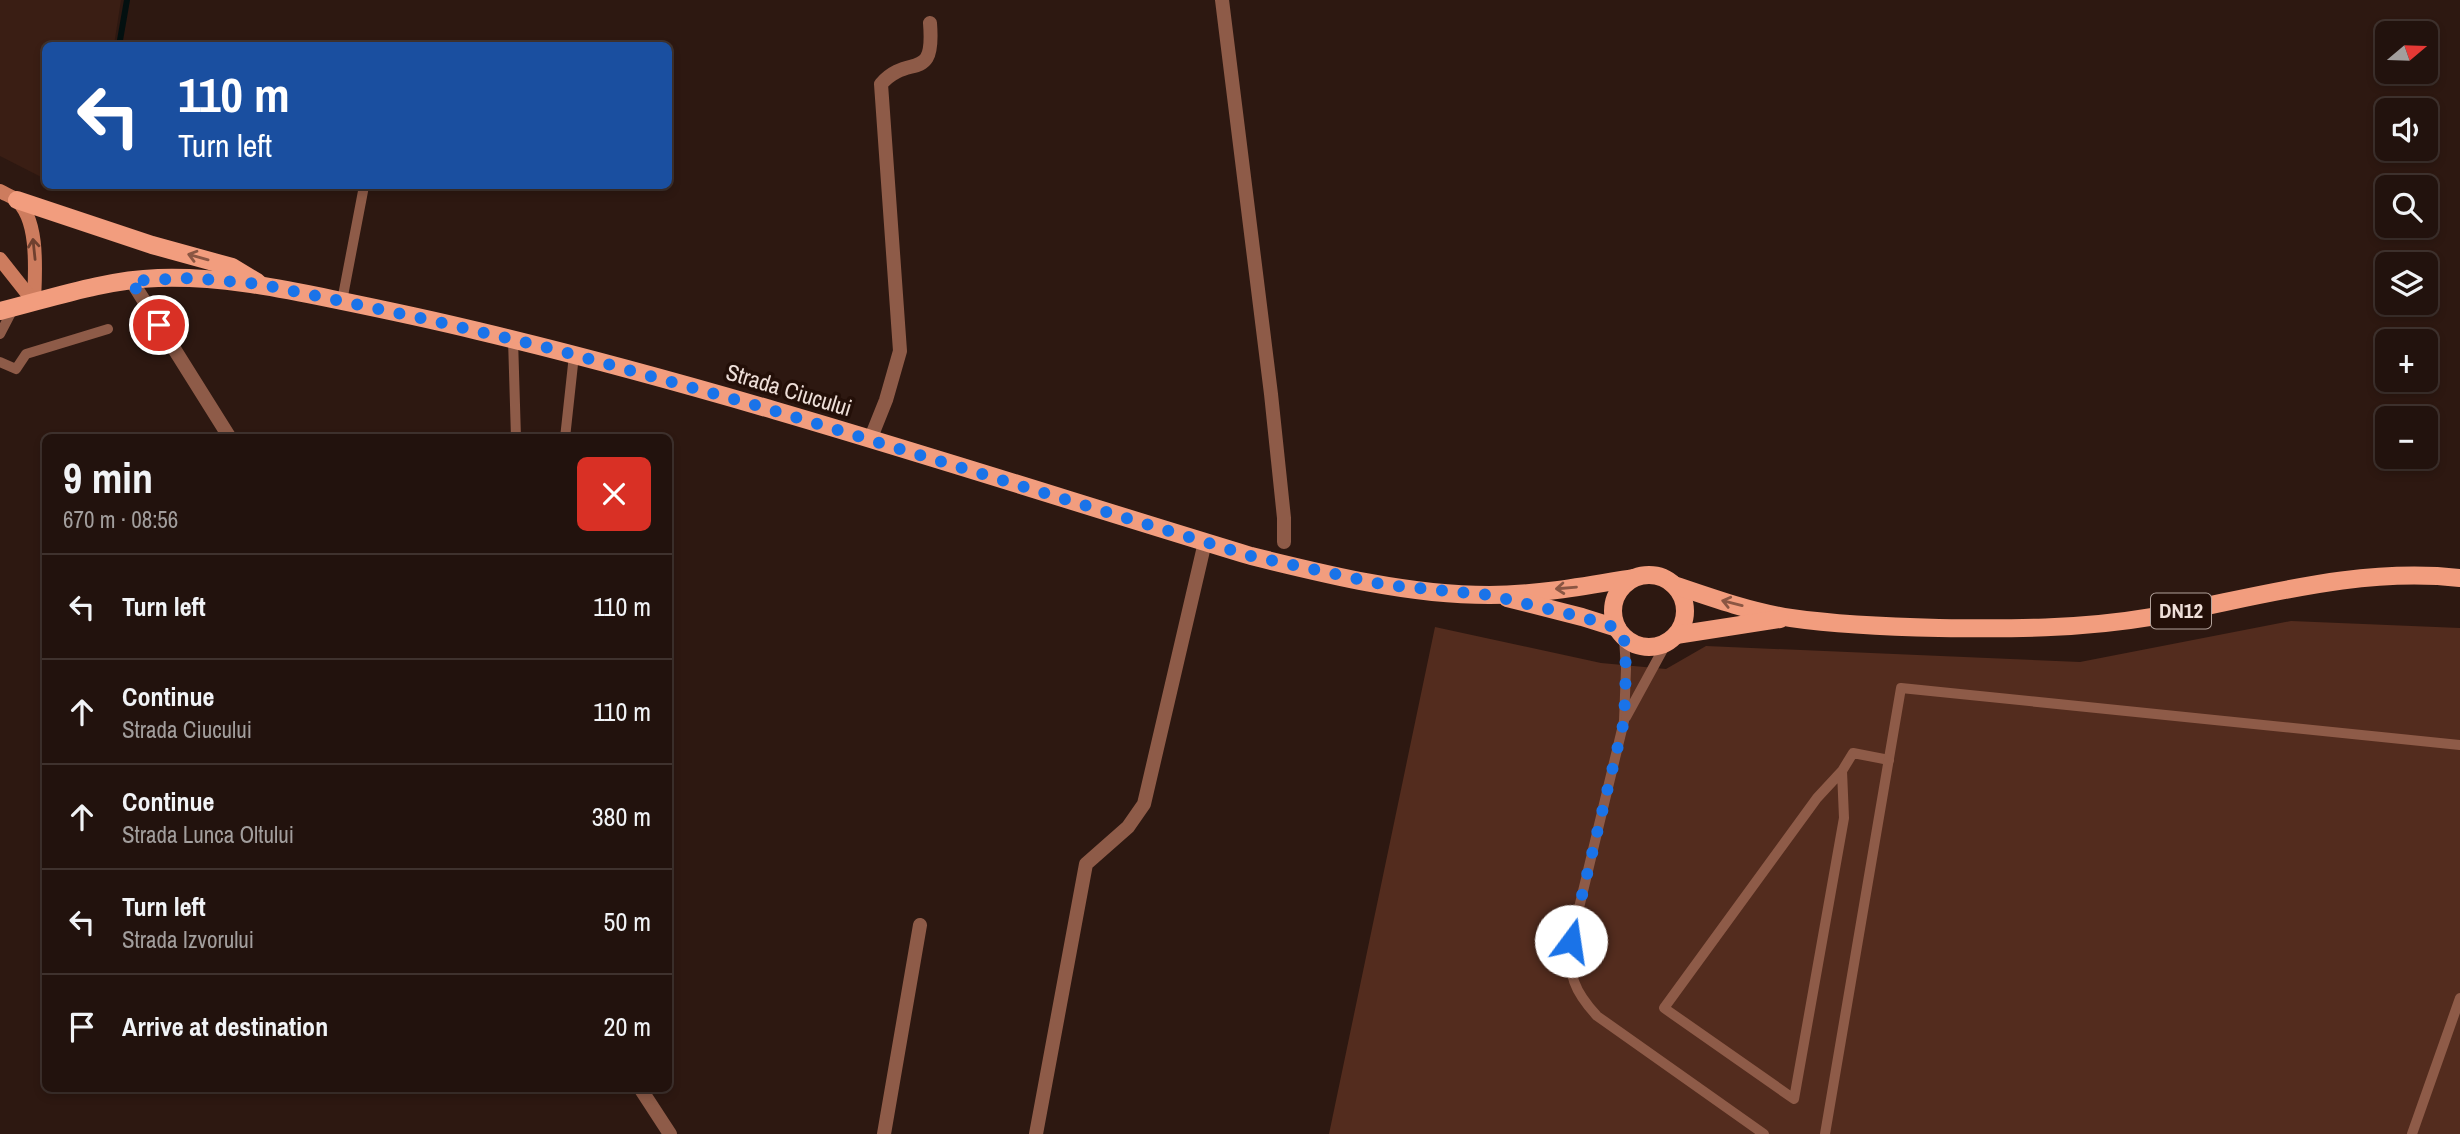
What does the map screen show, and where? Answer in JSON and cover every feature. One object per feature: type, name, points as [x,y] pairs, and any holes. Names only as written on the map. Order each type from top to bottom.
[{"type":"main road","points":[[0,191],[17,200],[232,267],[260,284]]},
{"type":"main road","points":[[17,200],[26,215],[33,239],[34,302]]},
{"type":"main road","points":[[0,259],[34,302]]},
{"type":"main road","points":[[6,310],[108,283],[191,278],[260,284]]},
{"type":"main road","name":"Strada Ciucului","points":[[260,284],[513,339],[574,355],[762,407],[1205,542],[1298,567],[1386,585],[1489,595]]},
{"type":"main road","points":[[1645,575],[1656,576],[1674,585],[1680,593],[1685,613],[1682,625],[1672,639],[1656,647],[1645,647],[1633,644],[1620,633],[1582,617],[1489,595],[1580,587],[1645,575]]},
{"type":"main road","name":"DN12","points":[[1674,585],[1708,597],[1790,618],[1901,627],[2049,628],[2150,617],[2360,579],[2418,576],[2460,578]]},
{"type":"main road","points":[[1620,633],[1613,617],[1613,605],[1616,594],[1633,578]]},
{"type":"main road","name":"DN12","points":[[1672,639],[1790,618]]},
{"type":"street","points":[[1222,0],[1271,394],[1284,518],[1284,542]]},
{"type":"street","points":[[870,440],[886,400],[900,351],[881,84],[888,76],[923,62],[929,56],[932,47],[930,23]]},
{"type":"street","points":[[131,281],[227,434]]},
{"type":"street","points":[[1037,1134],[1086,864],[1128,827],[1144,804],[1205,542]]},
{"type":"street","points":[[884,1134],[920,925]]},
{"type":"street","points":[[643,1092],[670,1134]]},
{"type":"lane","points":[[342,301],[363,189]]},
{"type":"lane","points":[[0,334],[6,310]]},
{"type":"lane","points":[[0,362],[16,369],[26,354],[108,329]]},
{"type":"lane","points":[[513,339],[516,434]]},
{"type":"lane","points":[[565,434],[574,355]]},
{"type":"lane","points":[[1620,633],[1626,669],[1624,721],[1571,941],[1569,963],[1572,981],[1584,1002],[1597,1016],[1764,1134]]},
{"type":"lane","points":[[1624,721],[1672,639]]},
{"type":"lane","points":[[1825,1134],[1901,688],[2460,746]]},
{"type":"lane","points":[[1842,771],[1844,818],[1794,1099],[1664,1008],[1817,797],[1842,771],[1853,752],[1889,760]]},
{"type":"lane","points":[[2412,1134],[2460,998]]},
{"type":"shaded area","points":[[0,0],[121,0],[114,42],[42,42],[42,177],[0,156]]},
{"type":"shaded area","points":[[2291,621],[2460,628],[2460,1134],[1329,1134],[1435,627],[1601,663],[1666,669],[1706,646],[2080,662]]},
{"type":"waterway","points":[[120,42],[127,0]]},
{"type":"route","points":[[159,325],[131,281],[191,278],[260,284],[553,349],[762,407],[1251,556],[1386,585],[1489,595],[1617,628],[1624,638],[1624,721],[1571,941]]}]
